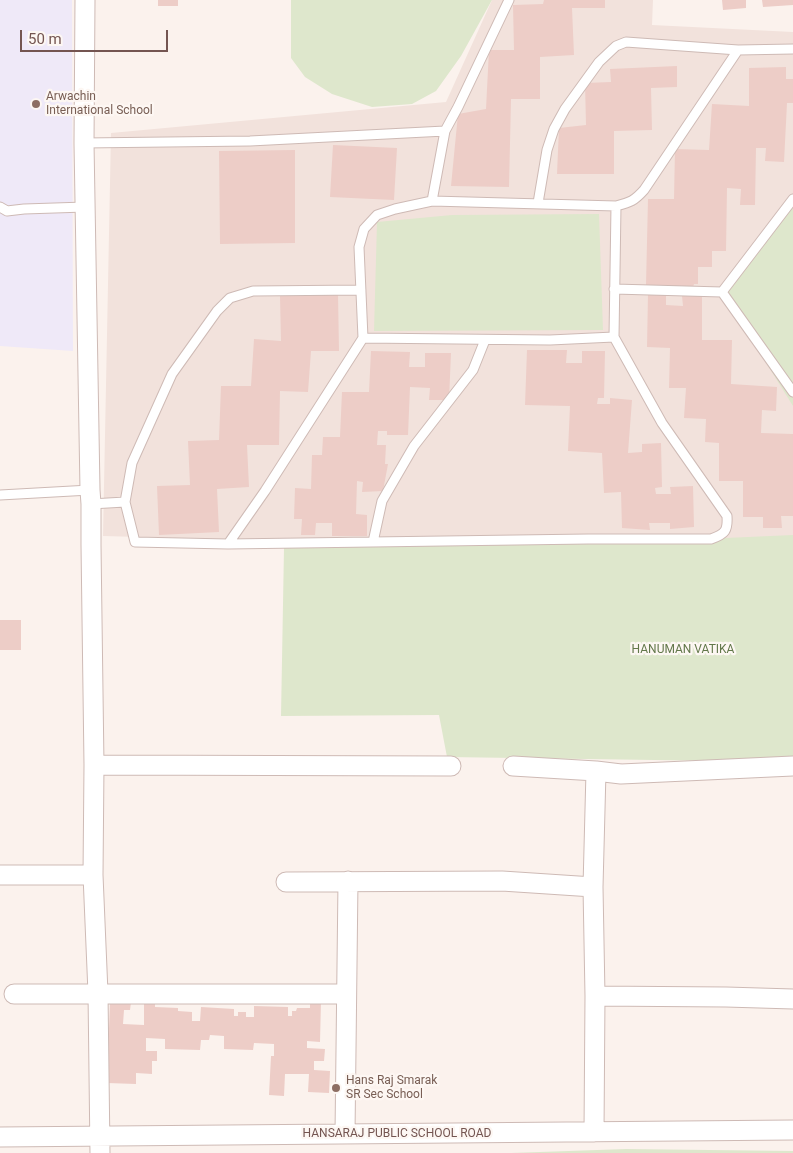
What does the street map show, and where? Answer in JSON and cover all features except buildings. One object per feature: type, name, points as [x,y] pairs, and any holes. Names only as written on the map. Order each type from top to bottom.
[{"type":"street","points":[[85,0],[84,142],[94,765],[93,875],[98,994],[100,1145]]},
{"type":"street","points":[[94,765],[451,766]]},
{"type":"street","points":[[513,766],[621,774],[793,766]]},
{"type":"street","points":[[594,1132],[595,996],[593,887],[596,771]]},
{"type":"street","points":[[0,875],[93,875]]},
{"type":"street","points":[[286,882],[502,881],[593,887]]},
{"type":"street","points":[[345,1134],[348,882]]},
{"type":"street","points":[[14,994],[346,994]]},
{"type":"street","points":[[595,996],[793,999]]},
{"type":"street","name":"HANSARAJ PUBLIC SCHOOL ROAD","points":[[0,1137],[100,1145],[345,1134],[793,1130]]},
{"type":"lane","points":[[432,201],[444,131],[458,107],[509,0]]},
{"type":"lane","points":[[538,204],[547,150],[554,129],[565,109],[588,78],[600,62],[616,46],[626,42],[738,50],[793,49]]},
{"type":"lane","points":[[228,544],[363,338],[358,247],[364,228],[377,215],[432,201],[616,206],[636,200],[738,50]]},
{"type":"lane","points":[[84,142],[250,141],[444,131]]},
{"type":"lane","points":[[722,292],[793,199]]},
{"type":"lane","points":[[360,290],[253,291],[230,298],[217,311],[172,374],[132,463],[125,502],[136,542],[228,544],[711,539],[722,535],[728,526],[727,516],[662,423],[614,337],[616,206]]},
{"type":"lane","points":[[0,208],[7,211],[85,207]]},
{"type":"lane","points":[[614,289],[722,292]]},
{"type":"lane","points":[[722,292],[793,392]]},
{"type":"lane","points":[[363,338],[550,340],[614,337]]},
{"type":"lane","points":[[373,542],[382,501],[414,446],[473,370],[485,340]]},
{"type":"lane","points":[[0,495],[90,497],[125,502]]},
{"type":"shaded area","name":"Arwachin International School","points":[[0,0],[72,0],[73,351],[0,346]]},
{"type":"shaded area","points":[[492,0],[653,0],[652,25],[793,32],[793,555],[103,536],[111,133],[446,102]]},
{"type":"green space","points":[[291,0],[492,0],[461,56],[436,91],[412,104],[372,107],[332,94],[305,77],[291,58]]},
{"type":"green space","points":[[793,196],[793,406],[722,292]]},
{"type":"green space","points":[[599,214],[603,330],[374,331],[377,222],[452,215]]},
{"type":"green space","name":"HANUMAN VATIKA","points":[[793,535],[793,762],[447,757],[439,715],[281,716],[284,548],[590,539],[590,544]]},
{"type":"green space","points":[[626,1149],[793,1151],[793,1153],[511,1153]]},
{"type":"place","name":"Arwachin International School","points":[[36,104]]},
{"type":"place","name":"Hans Raj Smarak SR Sec School","points":[[336,1088]]}]
